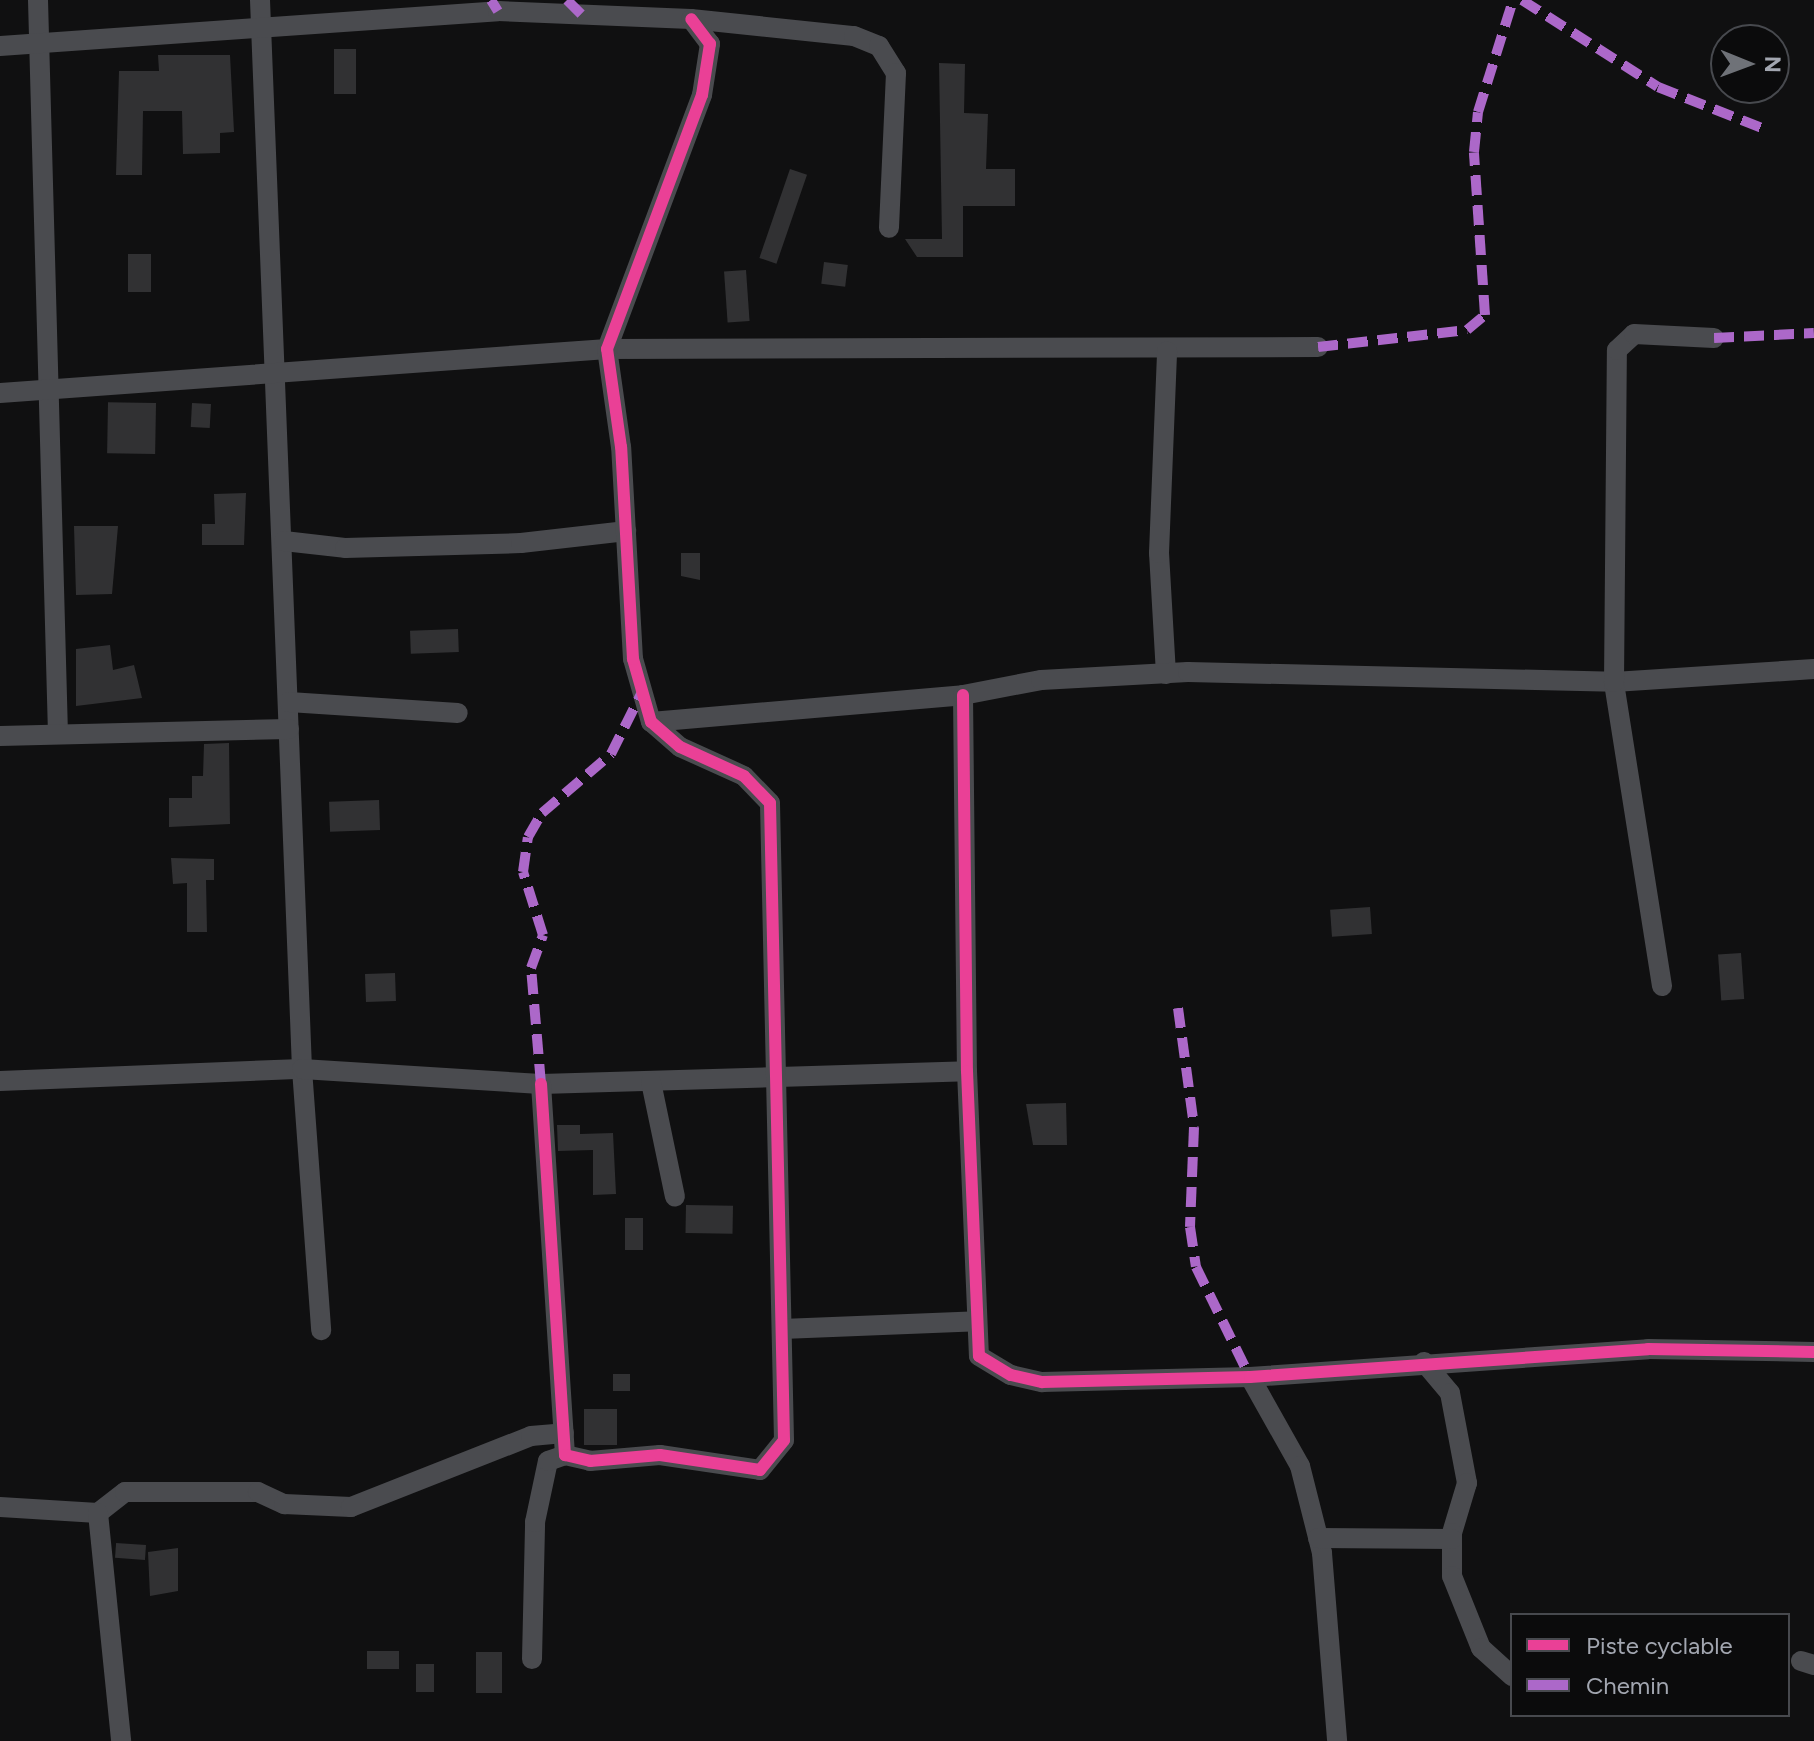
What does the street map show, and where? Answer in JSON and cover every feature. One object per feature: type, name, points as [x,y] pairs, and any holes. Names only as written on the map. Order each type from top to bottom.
[{"type":"street","points":[[38,0],[53,389],[58,733]]},
{"type":"street","points":[[260,0],[284,541],[302,1069],[321,1330]]},
{"type":"street","points":[[0,46],[261,31],[498,11],[691,19],[854,36],[879,46],[896,73],[889,228]]},
{"type":"street","points":[[532,1659],[535,1522],[548,1461],[565,1455],[590,1461],[660,1455],[760,1470],[784,1440],[770,803],[744,776],[680,747],[651,722],[633,659],[626,531],[607,349],[702,95],[710,44],[691,19]]},
{"type":"street","points":[[1662,986],[1614,682],[1617,350],[1634,334],[1714,338]]},
{"type":"street","points":[[0,393],[607,349],[1167,351],[1318,347]]},
{"type":"street","points":[[1166,674],[1159,553],[1167,351]]},
{"type":"street","points":[[284,541],[345,548],[521,543],[626,531]]},
{"type":"street","points":[[651,722],[963,695],[1041,680],[1166,674],[1614,682],[1814,669]]},
{"type":"street","points":[[963,695],[967,1071],[979,1356],[1011,1375],[1042,1382],[1250,1377],[1424,1362],[1648,1349],[1814,1352]]},
{"type":"street","points":[[289,702],[458,713]]},
{"type":"street","points":[[0,736],[289,729]]},
{"type":"street","points":[[0,1081],[302,1069],[541,1084],[967,1071]]},
{"type":"street","points":[[651,1082],[675,1197]]},
{"type":"street","points":[[541,1084],[565,1455]]},
{"type":"street","points":[[782,1329],[977,1321]]},
{"type":"street","points":[[1424,1362],[1450,1393],[1467,1483],[1452,1539],[1452,1576],[1481,1648],[1510,1674]]},
{"type":"street","points":[[1250,1377],[1300,1466],[1318,1538],[1337,1741]]},
{"type":"street","points":[[0,1507],[98,1513],[125,1492],[258,1492],[284,1504],[351,1507],[531,1436],[564,1433]]},
{"type":"street","points":[[98,1513],[121,1741]]},
{"type":"street","points":[[1318,1538],[1452,1539]]},
{"type":"building","points":[[334,49],[356,49],[356,94],[334,94]]},
{"type":"building","points":[[158,55],[230,55],[234,132],[220,133],[220,153],[183,154],[182,111],[143,111],[142,175],[116,175],[119,71],[159,71]]},
{"type":"building","points":[[939,63],[965,64],[964,113],[988,114],[986,169],[1015,169],[1015,206],[963,206],[963,257],[917,257],[905,239],[942,239]]},
{"type":"building","points":[[790,169],[807,175],[776,264],[759,258]]},
{"type":"building","points":[[128,254],[151,254],[151,292],[128,292]]},
{"type":"building","points":[[824,262],[848,265],[845,287],[821,284]]},
{"type":"building","points":[[746,270],[750,321],[728,322],[724,272]]},
{"type":"building","points":[[108,402],[156,403],[155,454],[107,453]]},
{"type":"building","points":[[192,403],[211,404],[210,428],[191,427]]},
{"type":"building","points":[[246,493],[244,545],[202,545],[202,524],[215,524],[214,494]]},
{"type":"building","points":[[74,526],[118,526],[112,594],[76,595]]},
{"type":"building","points":[[681,553],[700,553],[700,580],[681,576]]},
{"type":"building","points":[[458,629],[459,652],[411,654],[410,631]]},
{"type":"building","points":[[110,645],[113,670],[134,665],[142,698],[76,706],[76,649]]},
{"type":"building","points":[[229,743],[230,824],[169,827],[169,798],[192,798],[192,776],[203,776],[204,744]]},
{"type":"building","points":[[379,800],[380,830],[330,832],[329,802]]},
{"type":"building","points":[[171,858],[214,859],[214,880],[206,880],[207,932],[187,932],[187,883],[173,884]]},
{"type":"building","points":[[1370,907],[1372,934],[1332,937],[1330,910]]},
{"type":"building","points":[[1741,953],[1744,999],[1721,1000],[1718,955]]},
{"type":"building","points":[[395,973],[396,1001],[366,1002],[365,974]]},
{"type":"building","points":[[1066,1103],[1067,1145],[1033,1145],[1026,1104]]},
{"type":"building","points":[[557,1125],[580,1125],[580,1134],[613,1133],[616,1194],[593,1195],[593,1150],[558,1151]]},
{"type":"building","points":[[686,1205],[733,1206],[733,1234],[686,1233]]},
{"type":"building","points":[[625,1218],[643,1218],[643,1250],[625,1250]]},
{"type":"building","points":[[613,1374],[630,1374],[630,1391],[613,1391]]},
{"type":"building","points":[[584,1409],[617,1409],[617,1445],[584,1445]]},
{"type":"building","points":[[116,1543],[146,1545],[145,1560],[115,1558]]},
{"type":"building","points":[[178,1548],[178,1591],[150,1596],[148,1552]]},
{"type":"building","points":[[367,1651],[399,1651],[399,1669],[367,1669]]},
{"type":"building","points":[[476,1652],[502,1652],[502,1693],[476,1693]]},
{"type":"building","points":[[416,1664],[434,1664],[434,1692],[416,1692]]},
{"type":"marked path","points":[[491,0],[498,11]]},
{"type":"marked path","points":[[567,0],[581,14]]},
{"type":"marked path","points":[[1318,347],[1467,330],[1485,315],[1474,152],[1478,112],[1513,0]]},
{"type":"marked path","points":[[1522,0],[1658,87],[1762,128]]},
{"type":"marked path","points":[[1714,338],[1814,333]]},
{"type":"marked path","points":[[541,1084],[531,968],[543,935],[523,872],[528,837],[542,813],[611,754],[642,692]]},
{"type":"marked path","points":[[1178,1008],[1194,1127],[1190,1227],[1196,1267],[1250,1377]]},
{"type":"cycle path","points":[[541,1084],[565,1455],[590,1461],[660,1455],[760,1470],[784,1440],[770,803],[744,776],[680,747],[651,722],[633,659],[621,447],[607,349],[702,95],[710,44],[691,19]]},
{"type":"cycle path","points":[[963,695],[967,1071],[979,1356],[1011,1375],[1042,1382],[1250,1377],[1648,1349],[1814,1352]]}]
